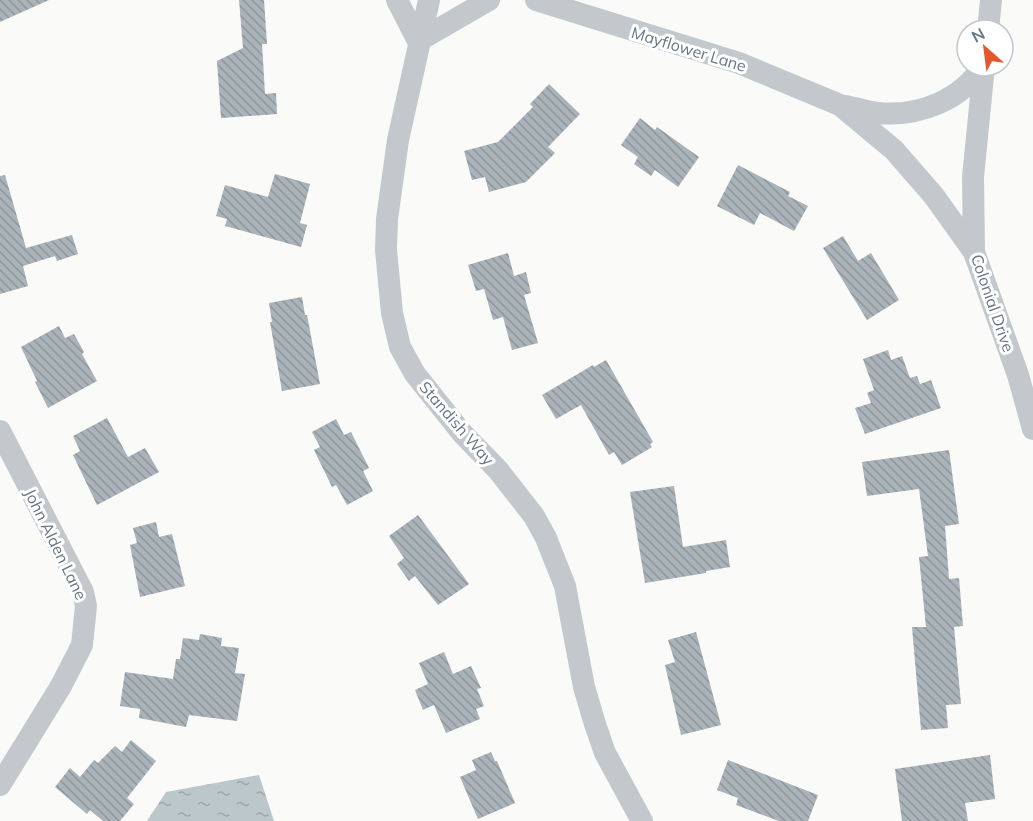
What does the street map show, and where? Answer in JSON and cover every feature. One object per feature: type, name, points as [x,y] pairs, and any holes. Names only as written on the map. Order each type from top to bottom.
[{"type":"street","points":[[397,0],[418,42],[489,0]]},
{"type":"street","name":"Standish Way","points":[[429,0],[398,140],[387,219],[387,261],[392,313],[400,347],[415,374],[462,433],[498,470],[534,516],[546,538],[565,586],[584,687],[595,724],[605,753],[642,821]]},
{"type":"street","name":"Mayflower Lane","points":[[536,0],[739,63],[840,105],[877,113],[915,111],[933,106],[965,88],[975,78]]},
{"type":"street","points":[[989,18],[991,0]]},
{"type":"street","name":"Colonial Drive","points":[[983,78],[973,177],[974,252],[1018,375],[1033,429]]},
{"type":"street","name":"Mayflower Lane","points":[[840,105],[894,150],[934,196],[974,252]]},
{"type":"street","name":"John Alden Lane","points":[[0,431],[83,592],[86,606],[82,645],[61,686],[0,784]]},
{"type":"water","points":[[259,775],[274,821],[147,821],[166,792]]},
{"type":"building","points":[[0,0],[49,0],[0,22]]},
{"type":"building","points":[[239,0],[264,0],[267,44],[262,44],[265,94],[276,93],[277,114],[221,118],[217,61],[243,48]]},
{"type":"building","points":[[549,84],[580,114],[548,147],[555,153],[526,182],[489,192],[485,177],[472,180],[464,151],[498,142],[533,107],[530,104]]},
{"type":"building","points":[[640,118],[655,130],[657,127],[699,157],[678,187],[655,170],[651,176],[634,164],[638,157],[621,145]]},
{"type":"building","points":[[738,165],[790,192],[788,196],[808,206],[794,231],[760,213],[754,225],[717,206]]},
{"type":"building","points":[[275,174],[310,184],[300,223],[307,225],[301,247],[225,226],[227,219],[216,216],[225,185],[268,197]]},
{"type":"building","points":[[5,175],[26,248],[72,235],[78,254],[57,261],[55,256],[23,266],[28,286],[0,294],[0,176]]},
{"type":"building","points":[[843,236],[858,261],[871,253],[899,300],[867,320],[823,248]]},
{"type":"building","points":[[508,253],[514,276],[526,272],[531,293],[524,295],[538,343],[512,350],[503,317],[493,320],[484,289],[476,291],[468,265]]},
{"type":"building","points":[[302,297],[320,384],[282,391],[269,303]]},
{"type":"building","points":[[59,326],[65,338],[74,334],[97,381],[48,408],[21,347]]},
{"type":"building","points":[[888,350],[891,360],[902,356],[910,378],[917,376],[920,384],[931,380],[941,408],[865,434],[855,408],[871,403],[867,393],[874,390],[863,359]]},
{"type":"building","points":[[606,360],[653,442],[650,444],[652,447],[622,465],[614,452],[609,455],[581,405],[556,419],[542,395],[593,365],[594,367]]},
{"type":"building","points":[[107,418],[128,457],[145,448],[159,472],[97,505],[73,455],[80,451],[73,436]]},
{"type":"building","points":[[336,419],[344,435],[351,432],[369,468],[363,471],[373,491],[347,505],[336,485],[332,487],[314,450],[320,447],[312,432]]},
{"type":"building","points":[[949,450],[959,524],[945,526],[949,579],[959,578],[963,626],[954,627],[961,704],[946,705],[948,728],[921,730],[912,627],[926,627],[919,557],[928,556],[919,489],[867,496],[862,462]]},
{"type":"building","points":[[674,486],[683,547],[726,540],[730,567],[645,583],[630,492]]},
{"type":"building","points":[[418,515],[469,584],[438,605],[415,576],[409,581],[397,564],[404,558],[389,536]]},
{"type":"building","points":[[156,522],[159,537],[172,534],[185,586],[140,597],[130,545],[137,543],[133,528]]},
{"type":"building","points":[[696,632],[721,725],[681,735],[665,665],[675,662],[668,640]]},
{"type":"building","points":[[200,634],[222,638],[221,646],[239,648],[235,673],[245,674],[237,721],[189,715],[186,727],[139,718],[140,709],[120,706],[125,672],[173,679],[176,659],[180,659],[183,638],[199,640]]},
{"type":"building","points":[[444,652],[453,674],[471,666],[481,688],[477,689],[484,706],[476,709],[480,719],[446,733],[434,705],[423,710],[415,690],[428,684],[419,663]]},
{"type":"building","points":[[131,740],[156,761],[127,798],[134,804],[120,821],[103,821],[90,810],[87,814],[55,787],[70,768],[80,777],[94,760],[98,763],[115,746],[122,752]]},
{"type":"building","points":[[491,752],[515,803],[478,819],[460,777],[476,770],[472,760]]},
{"type":"building","points":[[990,755],[995,799],[965,803],[968,821],[902,821],[895,769]]},
{"type":"building","points":[[728,760],[818,795],[808,821],[779,821],[736,805],[738,798],[717,790]]}]
